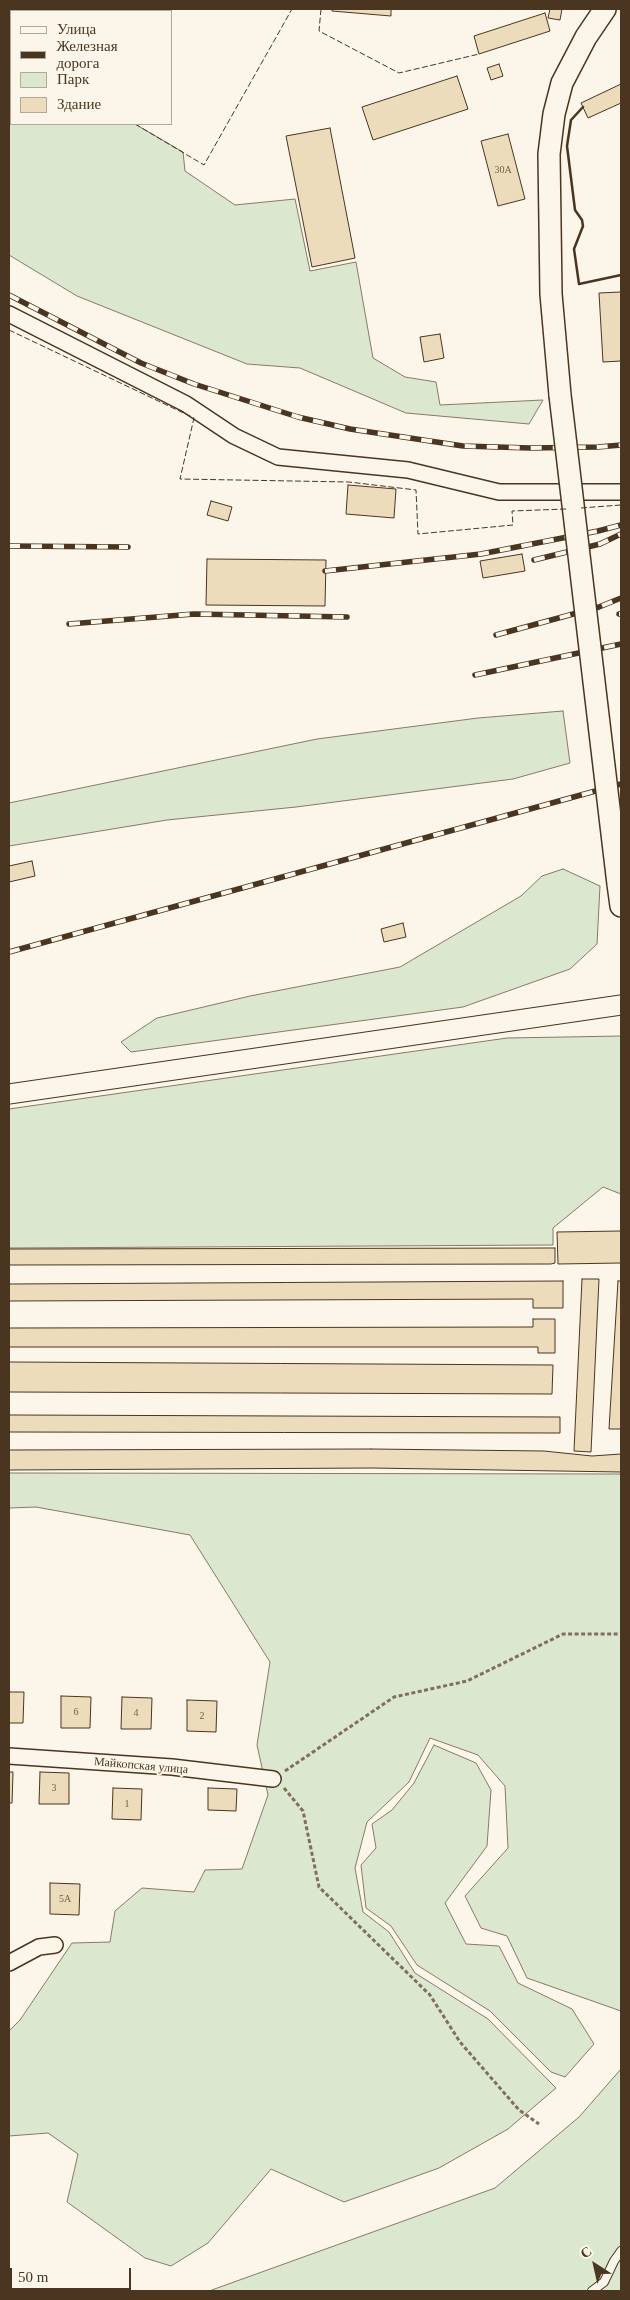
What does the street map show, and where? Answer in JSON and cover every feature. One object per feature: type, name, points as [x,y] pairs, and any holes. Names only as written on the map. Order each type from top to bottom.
[{"type":"main road","points":[[598,14],[562,83],[554,114],[549,154],[551,294],[560,395],[621,906]]},
{"type":"street","points":[[9,314],[186,404],[234,436],[278,457],[408,470],[499,492],[621,492]]},
{"type":"street","points":[[9,1094],[621,1005]]},
{"type":"street","name":"Майкопская улица","points":[[9,1756],[172,1767],[273,1779]]},
{"type":"street","points":[[9,1963],[39,1947],[55,1945]]},
{"type":"lane","points":[[592,2291],[604,2282],[614,2261],[621,2252]]},
{"type":"path","points":[[539,2124],[519,2110],[460,2042],[430,1995],[318,1887],[303,1811],[289,1792],[273,1779],[394,1697],[467,1680],[564,1634],[621,1634]]},
{"type":"green space","points":[[9,51],[10,125],[137,125],[183,152],[185,171],[235,205],[295,199],[310,271],[356,262],[373,358],[405,377],[436,382],[440,405],[543,400],[529,424],[406,413],[300,368],[247,364],[77,296],[9,255]]},
{"type":"green space","points":[[563,711],[570,763],[513,779],[296,807],[167,820],[9,846],[9,803],[317,739],[478,718]]},
{"type":"green space","points":[[563,869],[600,886],[597,944],[570,969],[463,1007],[131,1052],[121,1042],[157,1018],[250,996],[400,967],[521,896],[542,876]]},
{"type":"green space","points":[[621,1036],[621,1194],[603,1187],[553,1228],[553,1245],[9,1248],[9,1109],[507,1038]]},
{"type":"green space","points":[[9,1473],[621,1474],[621,2011],[527,1978],[507,1936],[481,1928],[465,1896],[508,1848],[505,1786],[478,1755],[430,1738],[409,1782],[367,1822],[355,1868],[363,1912],[389,1932],[415,1973],[488,2019],[556,2088],[508,2129],[439,2168],[344,2202],[271,2169],[208,2243],[171,2266],[145,2258],[67,2202],[78,2154],[48,2133],[9,2136],[9,2031],[20,2020],[72,1943],[110,1942],[115,1911],[142,1888],[194,1892],[205,1870],[242,1869],[268,1795],[257,1745],[270,1662],[190,1535],[36,1507],[9,1508]]},
{"type":"green space","points":[[434,1745],[476,1763],[491,1790],[487,1846],[445,1903],[466,1944],[499,1946],[518,1983],[572,2009],[594,2044],[565,2077],[551,2072],[490,2011],[417,1965],[391,1926],[366,1908],[361,1865],[376,1848],[372,1824],[392,1810],[414,1783]]},
{"type":"green space","points":[[621,2069],[621,2291],[209,2291],[495,2188],[579,2117]]},
{"type":"building","points":[[332,9],[391,9],[391,16],[332,11]]},
{"type":"building","points":[[550,9],[562,9],[560,20],[548,18]]},
{"type":"building","points":[[545,13],[550,31],[479,54],[474,36]]},
{"type":"building","points":[[499,64],[503,76],[491,80],[487,68]]},
{"type":"building","points":[[457,76],[468,109],[373,140],[362,107]]},
{"type":"building","points":[[621,84],[621,103],[588,118],[581,103]]},
{"type":"building","points":[[330,128],[355,258],[312,267],[286,136]]},
{"type":"building","points":[[508,134],[525,199],[498,206],[481,141]]},
{"type":"building","points":[[621,292],[621,361],[603,362],[599,293]]},
{"type":"building","points":[[440,334],[444,358],[424,362],[420,337]]},
{"type":"building","points":[[348,485],[396,489],[394,518],[346,514]]},
{"type":"building","points":[[211,501],[232,507],[228,521],[207,515]]},
{"type":"building","points":[[522,554],[525,571],[483,578],[480,561]]},
{"type":"building","points":[[207,559],[326,560],[325,606],[206,605]]},
{"type":"building","points":[[32,861],[35,876],[9,882],[9,866]]},
{"type":"building","points":[[403,923],[406,937],[384,942],[381,929]]},
{"type":"building","points":[[621,1231],[621,1263],[558,1264],[557,1232]]},
{"type":"building","points":[[555,1248],[555,1263],[551,1264],[9,1265],[9,1249]]},
{"type":"building","points":[[582,1279],[599,1279],[591,1452],[574,1451]]},
{"type":"building","points":[[563,1281],[563,1308],[533,1308],[533,1299],[9,1301],[9,1284]]},
{"type":"building","points":[[618,1281],[621,1281],[621,1429],[609,1429]]},
{"type":"building","points":[[533,1319],[555,1319],[555,1353],[538,1353],[538,1347],[9,1347],[9,1328],[533,1327]]},
{"type":"building","points":[[9,1362],[553,1365],[552,1394],[9,1392]]},
{"type":"building","points":[[9,1415],[560,1417],[560,1433],[9,1432]]},
{"type":"building","points":[[371,1449],[544,1451],[592,1456],[621,1454],[621,1472],[372,1468],[9,1470],[9,1450]]},
{"type":"building","points":[[9,1692],[24,1692],[23,1723],[9,1723]]},
{"type":"building","points":[[61,1696],[91,1697],[90,1728],[61,1728]]},
{"type":"building","points":[[122,1697],[152,1698],[151,1729],[121,1729]]},
{"type":"building","points":[[187,1700],[217,1701],[216,1732],[187,1731]]},
{"type":"building","points":[[9,1772],[13,1772],[12,1803],[9,1803]]},
{"type":"building","points":[[40,1772],[69,1773],[69,1804],[39,1804]]},
{"type":"building","points":[[113,1788],[142,1789],[141,1820],[112,1819]]},
{"type":"building","points":[[208,1788],[237,1789],[236,1811],[208,1810]]},
{"type":"building","points":[[50,1883],[80,1884],[79,1915],[50,1914]]},
{"type":"railway","points":[[9,295],[141,363],[194,384],[298,417],[350,429],[463,446],[530,448],[621,445]]},
{"type":"railway","points":[[325,571],[481,554],[621,525]]},
{"type":"railway","points":[[534,560],[600,544],[621,534]]},
{"type":"railway","points":[[9,546],[128,547]]},
{"type":"railway","points":[[496,635],[599,607],[621,598]]},
{"type":"railway","points":[[69,624],[194,614],[347,617]]},
{"type":"railway","points":[[475,675],[621,644]]},
{"type":"railway","points":[[9,952],[621,784]]},
{"type":"fence","points":[[137,125],[204,165],[292,9]]},
{"type":"fence","points":[[321,9],[319,31],[399,73],[479,54]]},
{"type":"fence","points":[[9,330],[194,418],[180,479],[349,482],[416,490],[418,534],[513,525],[512,511],[566,509]]},
{"type":"fence","points":[[581,508],[621,505]]},
{"type":"wall","points":[[583,107],[571,120],[567,146],[575,210],[582,220],[583,226],[574,249],[579,284],[621,275]]}]
